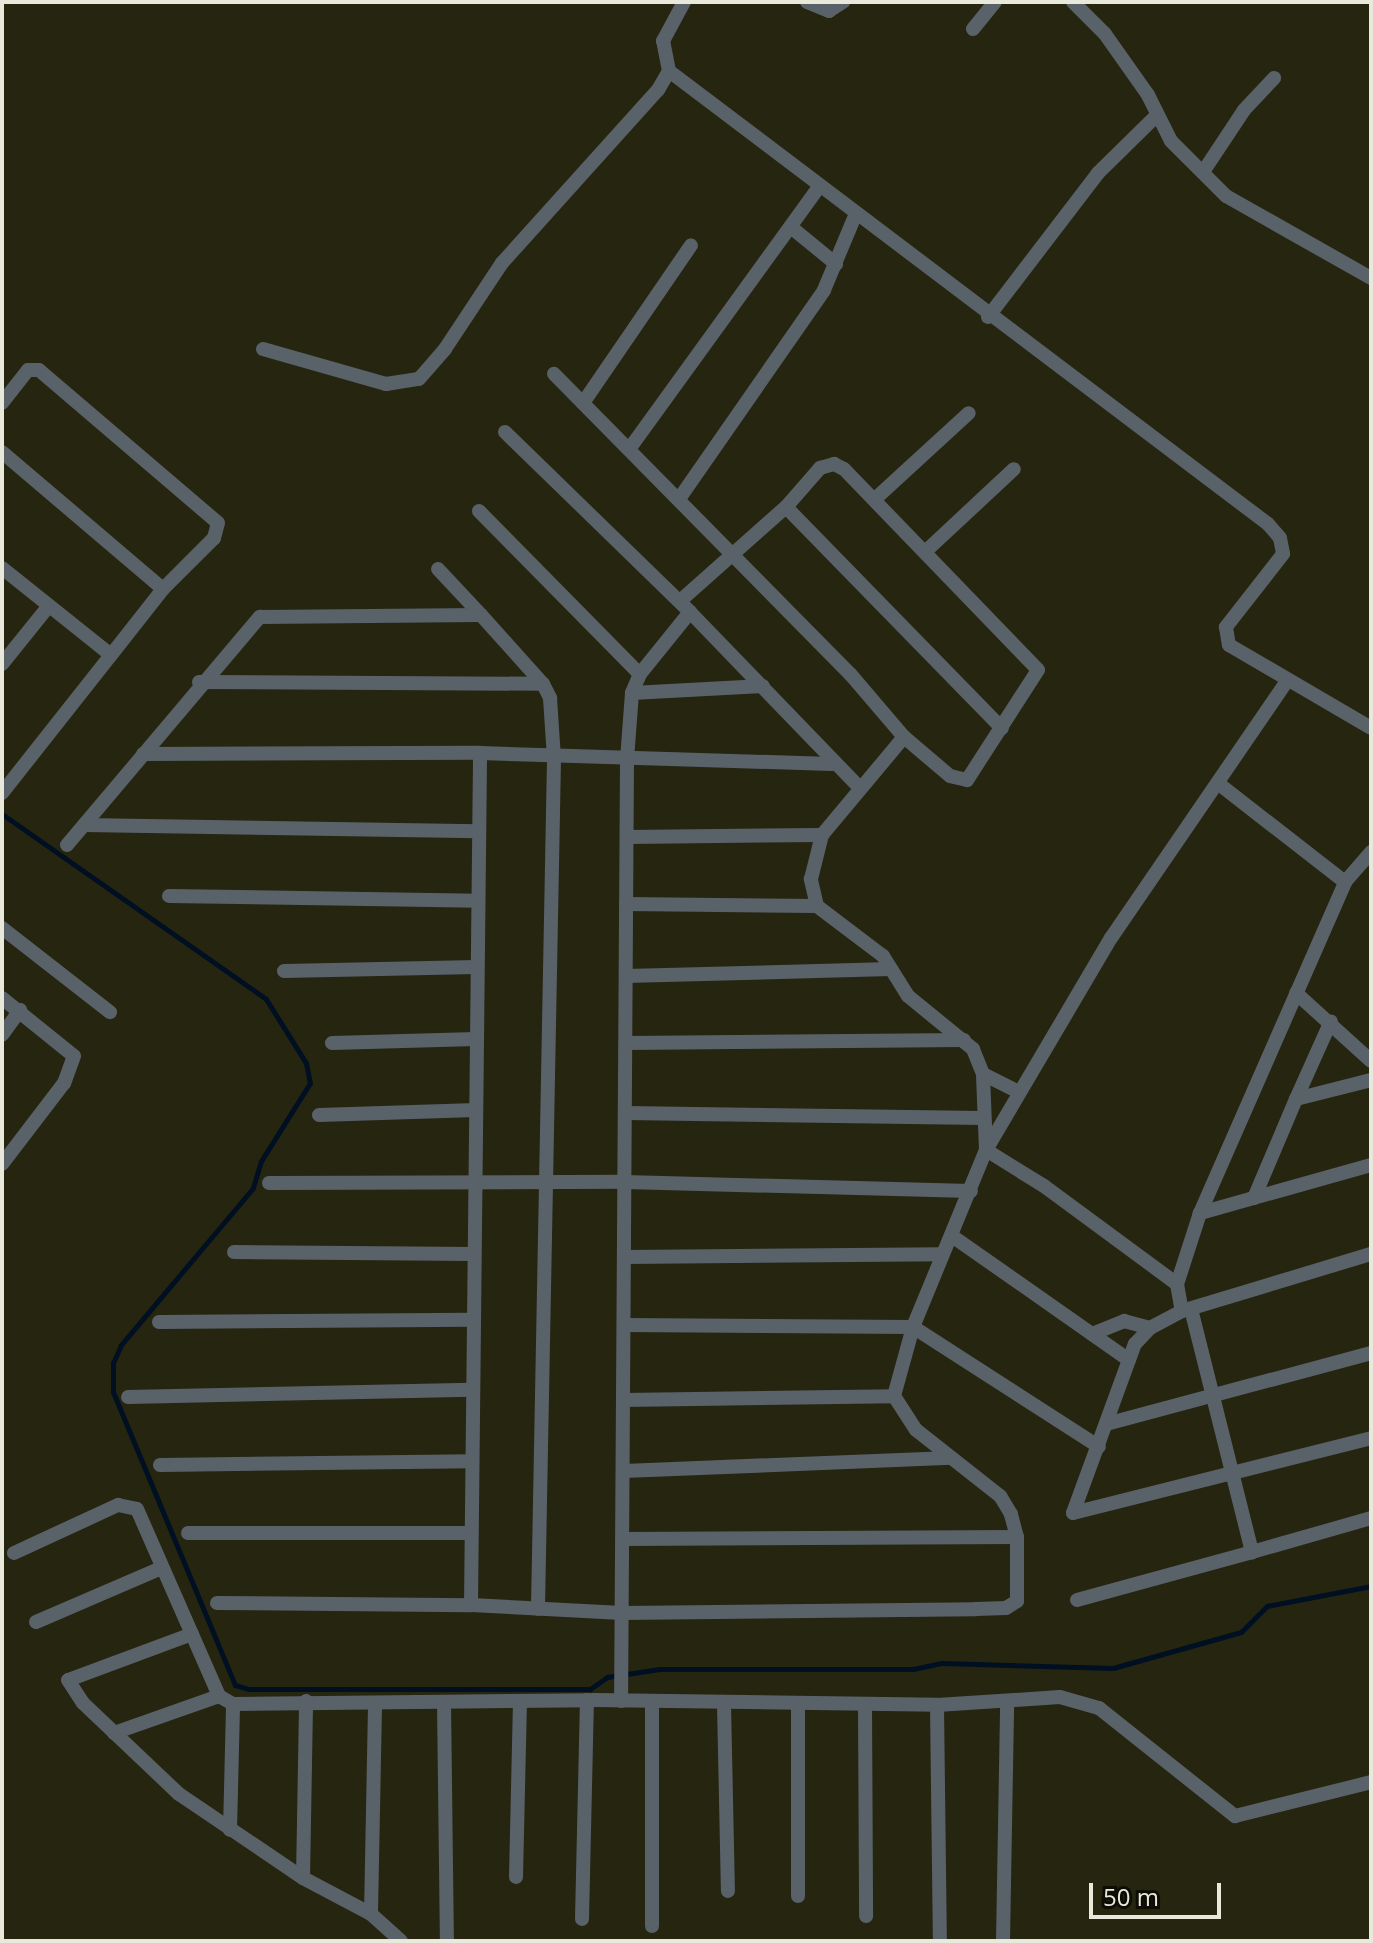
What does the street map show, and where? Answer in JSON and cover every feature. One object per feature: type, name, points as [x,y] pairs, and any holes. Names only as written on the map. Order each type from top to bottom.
[{"type":"street","points":[[684,2],[663,41],[669,71],[988,317],[1182,456],[1280,538],[1283,554],[1226,627],[1226,636],[1240,655],[1371,728]]},
{"type":"street","points":[[807,2],[829,11],[843,2]]},
{"type":"street","points":[[973,29],[995,2]]},
{"type":"street","points":[[1073,2],[1105,34],[1148,95],[1155,117],[1203,172],[1253,213],[1371,278]]},
{"type":"street","points":[[263,349],[386,384],[419,379],[445,349],[502,263],[635,119],[669,71]]},
{"type":"street","points":[[1203,172],[1244,110],[1274,78]]},
{"type":"street","points":[[988,317],[1098,173],[1155,117]]},
{"type":"street","points":[[630,448],[819,187]]},
{"type":"street","points":[[679,499],[824,290],[855,216]]},
{"type":"street","points":[[792,228],[836,264]]},
{"type":"street","points":[[583,403],[691,245]]},
{"type":"street","points":[[2,403],[28,370],[39,370],[218,523],[214,538],[163,589],[2,793]]},
{"type":"street","points":[[554,374],[630,448],[731,553],[904,737],[961,782],[1002,728],[1038,670],[875,499],[834,464],[820,468],[786,507],[731,553],[685,607],[640,674],[632,693],[627,759],[621,1701]]},
{"type":"street","points":[[875,499],[969,413]]},
{"type":"street","points":[[505,432],[685,607],[763,686],[832,764],[858,786]]},
{"type":"street","points":[[2,452],[163,589]]},
{"type":"street","points":[[926,551],[1014,469]]},
{"type":"street","points":[[786,507],[1002,728]]},
{"type":"street","points":[[479,511],[640,674]]},
{"type":"street","points":[[2,568],[111,655]]},
{"type":"street","points":[[438,569],[543,684],[550,698],[554,759],[538,1609]]},
{"type":"street","points":[[2,664],[48,607]]},
{"type":"street","points":[[67,845],[199,682],[260,617],[276,613],[481,615]]},
{"type":"street","points":[[217,1603],[471,1605],[622,1613],[1006,1608],[1017,1601],[1017,1537],[1000,1496],[916,1430],[894,1396],[913,1327],[986,1150],[1019,1092],[1111,938],[1287,681]]},
{"type":"street","points":[[199,682],[543,684]]},
{"type":"street","points":[[632,693],[763,686]]},
{"type":"street","points":[[817,906],[811,879],[822,835],[858,786],[904,737]]},
{"type":"street","points":[[143,754],[480,753],[554,759],[832,764]]},
{"type":"street","points":[[471,1605],[480,753]]},
{"type":"street","points":[[1219,784],[1345,882]]},
{"type":"street","points":[[84,825],[479,831]]},
{"type":"street","points":[[627,837],[822,835]]},
{"type":"street","points":[[1177,1284],[1200,1213],[1345,882],[1371,852]]},
{"type":"street","points":[[169,896],[478,901]]},
{"type":"street","points":[[626,904],[817,906],[873,947],[908,996],[973,1049],[983,1074],[986,1150]]},
{"type":"street","points":[[2,928],[110,1012]]},
{"type":"street","points":[[284,971],[477,967]]},
{"type":"street","points":[[626,976],[891,969]]},
{"type":"street","points":[[1296,993],[1331,1021],[1371,1061]]},
{"type":"street","points":[[2,998],[74,1056],[64,1083],[2,1164]]},
{"type":"street","points":[[2,1035],[20,1010]]},
{"type":"street","points":[[1254,1198],[1331,1021]]},
{"type":"street","points":[[332,1043],[476,1039]]},
{"type":"street","points":[[626,1043],[964,1040]]},
{"type":"street","points":[[983,1074],[1019,1092]]},
{"type":"street","points":[[1296,1099],[1371,1080]]},
{"type":"street","points":[[319,1115],[476,1110]]},
{"type":"street","points":[[625,1113],[983,1118]]},
{"type":"street","points":[[986,1150],[1044,1186],[1177,1284],[1252,1552]]},
{"type":"street","points":[[1200,1213],[1371,1165]]},
{"type":"street","points":[[269,1183],[548,1181],[971,1191]]},
{"type":"street","points":[[952,1236],[1129,1360]]},
{"type":"street","points":[[234,1252],[474,1254]]},
{"type":"street","points":[[624,1257],[942,1254]]},
{"type":"street","points":[[1371,1254],[1186,1310],[1150,1328],[1129,1360],[1110,1423],[1073,1513],[1231,1477],[1371,1438]]},
{"type":"street","points":[[159,1322],[473,1320]]},
{"type":"street","points":[[1092,1334],[1124,1321],[1150,1328]]},
{"type":"street","points":[[624,1325],[913,1327],[1099,1447]]},
{"type":"street","points":[[1110,1423],[1371,1353]]},
{"type":"street","points":[[128,1397],[472,1390]]},
{"type":"street","points":[[624,1400],[894,1396]]},
{"type":"street","points":[[624,1471],[951,1458]]},
{"type":"street","points":[[160,1465],[472,1461]]},
{"type":"street","points":[[14,1553],[118,1505],[130,1505],[137,1509],[159,1569],[219,1696],[233,1704],[587,1700],[937,1705],[1060,1697],[1099,1708],[1235,1816],[1371,1782]]},
{"type":"street","points":[[1077,1600],[1371,1518]]},
{"type":"street","points":[[188,1533],[471,1533]]},
{"type":"street","points":[[623,1539],[1017,1537]]},
{"type":"street","points":[[36,1622],[159,1569]]},
{"type":"street","points":[[192,1634],[68,1680],[155,1774],[230,1830],[303,1878],[371,1914],[401,1941]]},
{"type":"street","points":[[114,1733],[219,1696]]},
{"type":"street","points":[[582,1919],[587,1700]]},
{"type":"street","points":[[303,1878],[306,1701]]},
{"type":"street","points":[[516,1877],[520,1701]]},
{"type":"street","points":[[652,1701],[652,1926]]},
{"type":"street","points":[[444,1702],[447,1941]]},
{"type":"street","points":[[1003,1941],[1007,1702]]},
{"type":"street","points":[[371,1914],[375,1703]]},
{"type":"street","points":[[230,1830],[233,1704]]},
{"type":"street","points":[[724,1704],[728,1891]]},
{"type":"street","points":[[798,1704],[798,1896]]},
{"type":"street","points":[[865,1705],[866,1916]]},
{"type":"street","points":[[937,1705],[940,1941]]},
{"type":"waterway","points":[[2,814],[266,999],[306,1063],[310,1083],[261,1161],[253,1188],[121,1345],[113,1363],[113,1392],[235,1685],[249,1689],[590,1689],[607,1677],[659,1669],[913,1669],[942,1663],[1113,1668],[1241,1632],[1267,1606],[1371,1586]]}]
